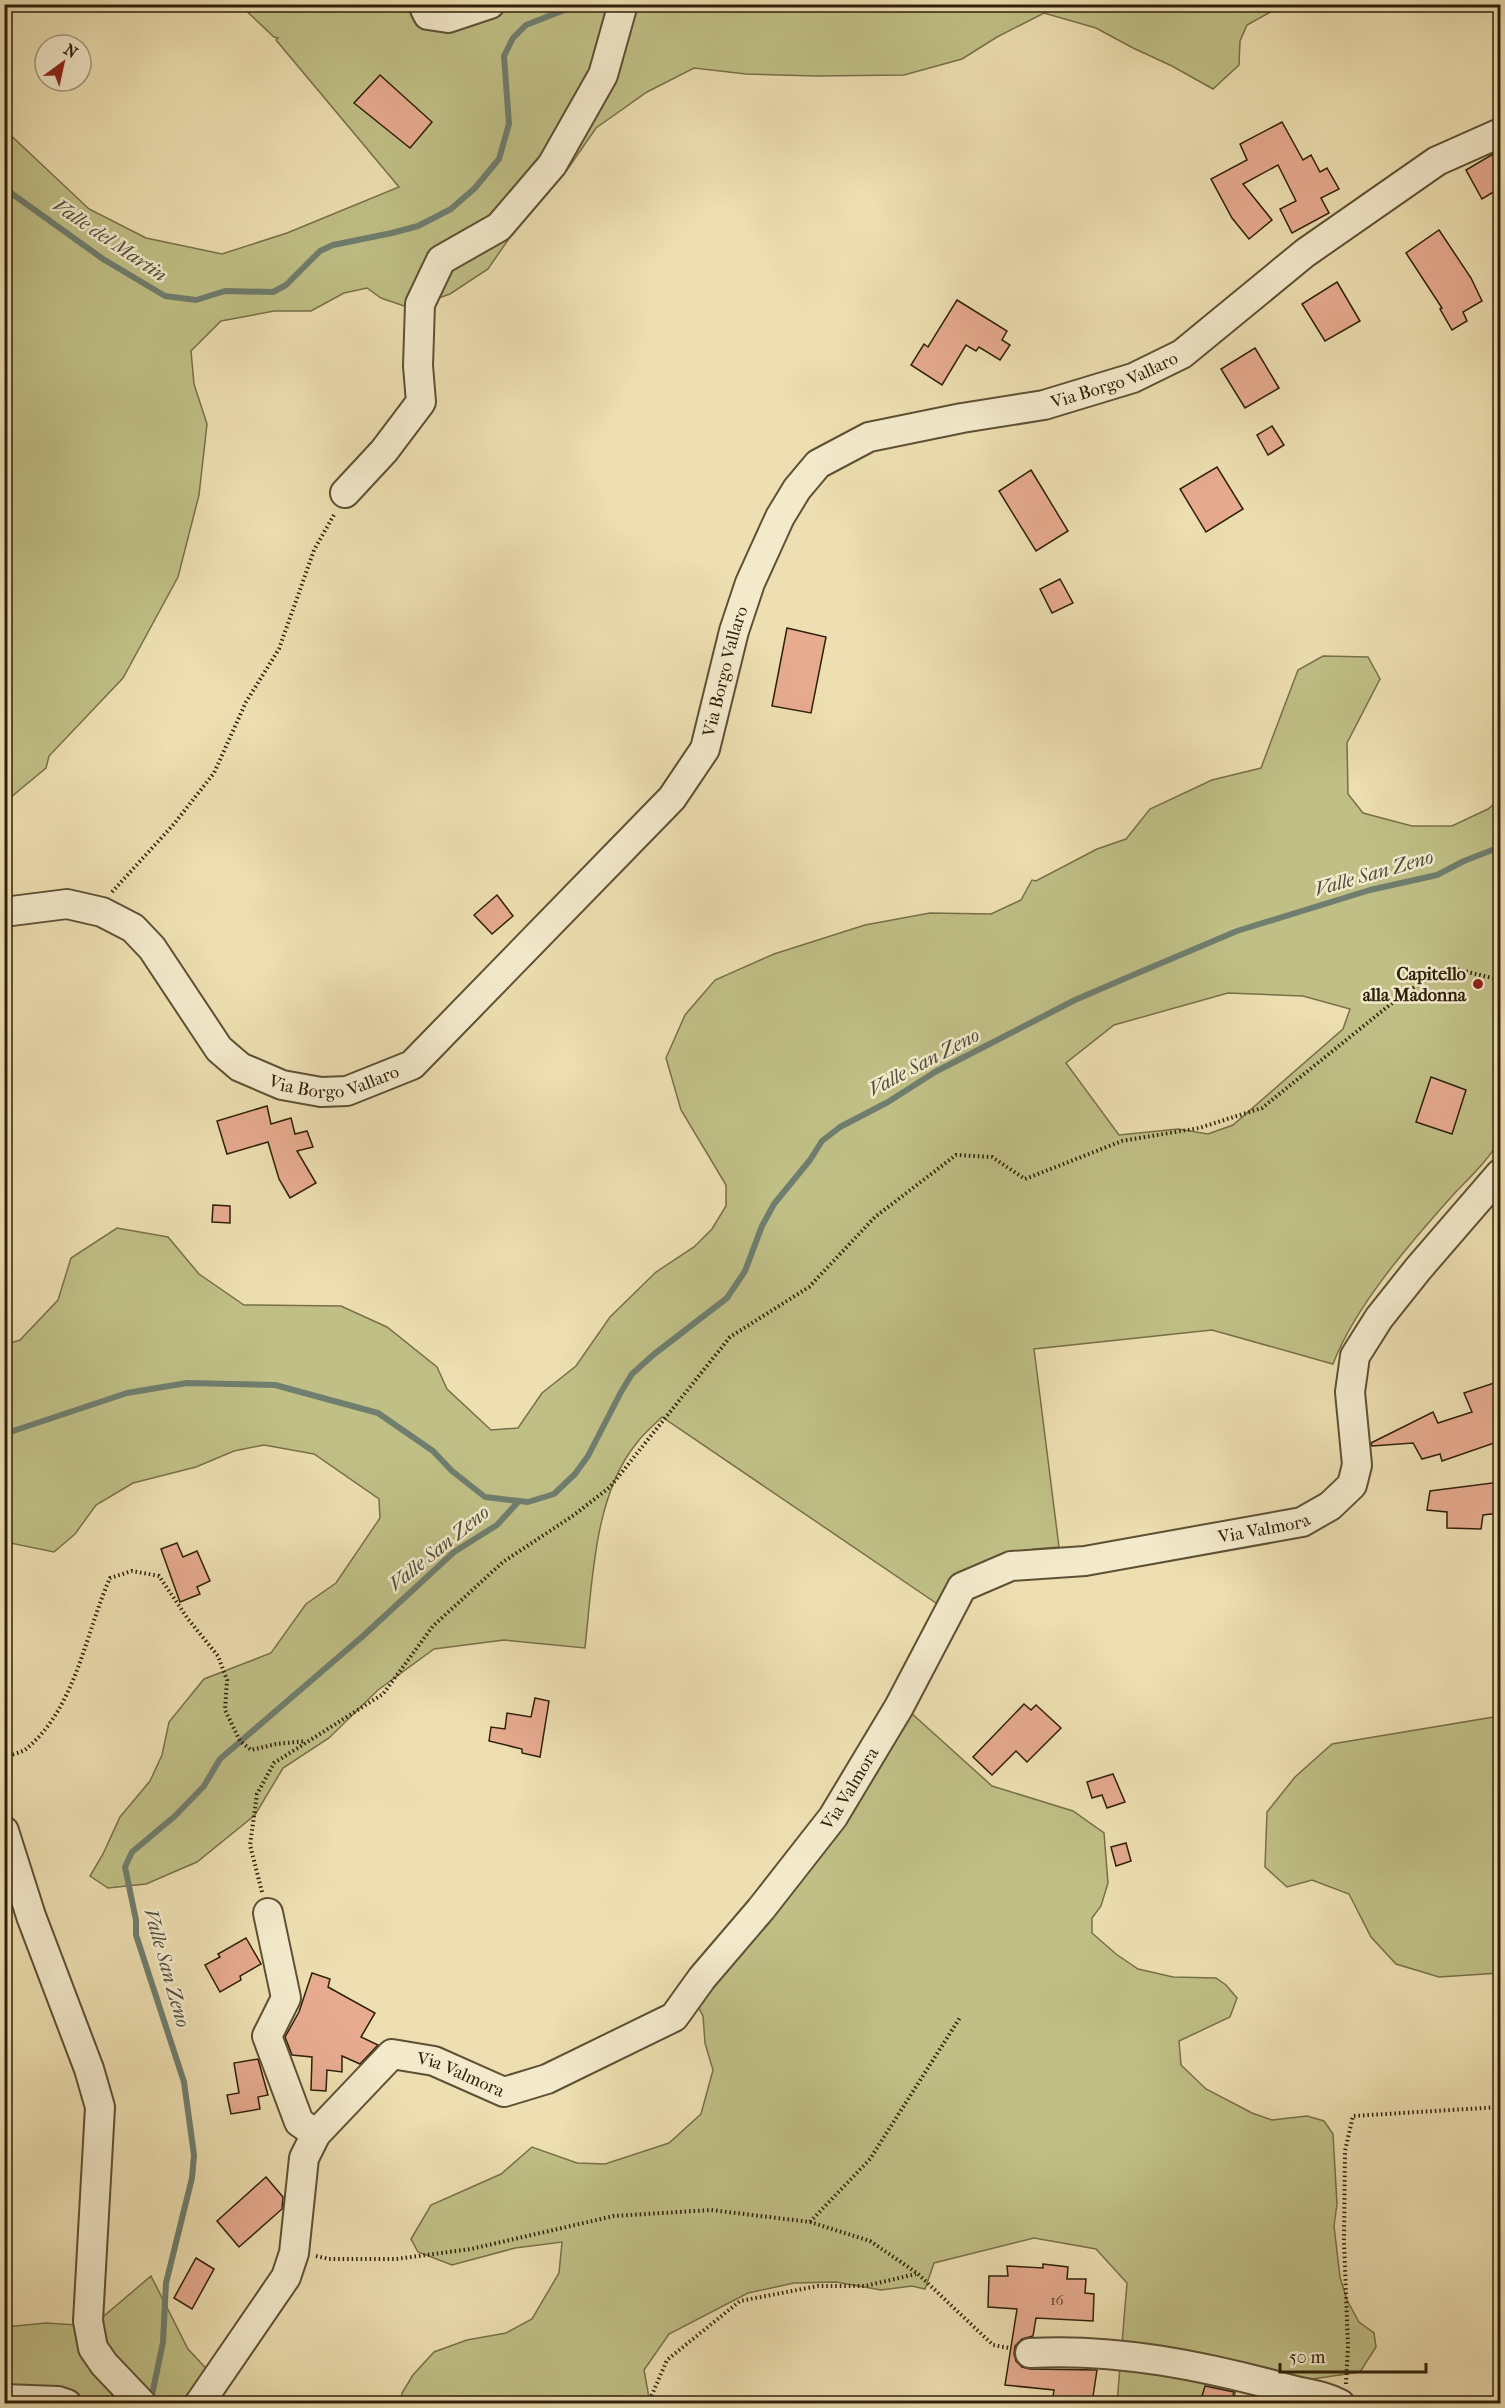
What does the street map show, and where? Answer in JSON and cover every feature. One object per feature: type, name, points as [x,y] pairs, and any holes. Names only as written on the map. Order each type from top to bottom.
[{"type":"street","points":[[428,4],[425,9],[428,15],[448,18],[490,4]]},
{"type":"street","points":[[345,494],[384,451],[421,402],[418,366],[420,304],[441,260],[499,227],[552,165],[603,75],[623,4]]},
{"type":"street","name":"Via Borgo Vallaro","points":[[4,912],[67,904],[102,912],[133,928],[152,948],[219,1049],[240,1067],[282,1085],[321,1092],[347,1091],[412,1065],[672,798],[686,779],[705,749],[734,631],[750,583],[780,518],[797,489],[818,464],[869,437],[962,418],[1044,405],[1133,378],[1182,354],[1305,253],[1437,161],[1500,133]]},
{"type":"street","name":"Via Valmora","points":[[199,2403],[286,2277],[294,2253],[304,2158],[316,2134],[393,2054],[434,2061],[504,2092],[547,2079],[674,2017],[702,1978],[761,1909],[833,1817],[899,1707],[962,1587],[1011,1566],[1085,1561],[1302,1522],[1330,1506],[1352,1485],[1357,1465],[1350,1392],[1355,1356],[1379,1318],[1418,1269],[1500,1174]]},
{"type":"street","points":[[4,1832],[31,1916],[100,2107],[88,2321],[93,2349],[104,2364],[142,2403]]},
{"type":"street","points":[[268,1913],[286,1998],[267,2036],[299,2122],[316,2134]]},
{"type":"street","points":[[1030,2353],[1058,2351],[1105,2355],[1235,2374],[1300,2392],[1328,2397],[1340,2403]]},
{"type":"street","points":[[4,2399],[67,2403]]},
{"type":"path","points":[[102,912],[114,888],[174,824],[214,773],[246,702],[279,649],[314,549],[345,494]]},
{"type":"path","points":[[268,1913],[250,1845],[257,1794],[274,1763],[383,1694],[433,1626],[450,1610],[503,1562],[574,1515],[610,1487],[730,1337],[809,1287],[875,1217],[956,1155],[992,1157],[1024,1179],[1122,1141],[1199,1128],[1262,1108],[1402,995],[1441,971],[1456,969],[1500,980]]},
{"type":"path","points":[[4,1757],[25,1750],[53,1718],[83,1657],[97,1609],[110,1578],[132,1571],[159,1576],[218,1656],[226,1680],[225,1710],[240,1741],[251,1750],[310,1740]]},
{"type":"path","points":[[810,2222],[870,2159],[961,2016]]},
{"type":"path","points":[[1340,2403],[1346,2390],[1348,2346],[1344,2242],[1345,2151],[1353,2116],[1500,2107]]},
{"type":"path","points":[[294,2253],[329,2259],[396,2259],[471,2249],[614,2216],[711,2210],[810,2222],[870,2241],[917,2274],[993,2345],[1030,2353]]},
{"type":"path","points":[[648,2403],[667,2360],[740,2301],[818,2286],[865,2286],[917,2274]]},
{"type":"green space","points":[[240,5],[1283,5],[1247,25],[1240,41],[1239,65],[1213,89],[1096,28],[1044,13],[997,37],[962,59],[904,75],[746,74],[694,68],[647,92],[596,128],[567,170],[519,224],[488,269],[450,294],[410,308],[381,298],[367,288],[344,293],[311,311],[274,311],[221,321],[191,351],[194,384],[207,424],[199,495],[178,577],[123,678],[49,756],[46,768],[5,802],[4,129],[89,209],[146,238],[222,254],[287,233],[399,187],[276,40],[278,38],[274,37]]},
{"type":"green space","points":[[1323,656],[1368,657],[1380,679],[1347,743],[1348,794],[1363,813],[1412,826],[1452,826],[1488,809],[1500,799],[1500,981],[1497,991],[1500,1020],[1500,1139],[1485,1161],[1437,1213],[1386,1275],[1355,1320],[1333,1364],[1212,1330],[1034,1349],[1059,1547],[1034,1549],[999,1558],[943,1594],[936,1603],[662,1417],[636,1444],[622,1465],[611,1489],[597,1541],[585,1648],[504,1640],[434,1649],[378,1690],[329,1738],[283,1768],[255,1815],[197,1862],[146,1884],[108,1888],[90,1876],[120,1817],[150,1781],[162,1755],[169,1722],[204,1679],[271,1653],[306,1604],[336,1583],[380,1518],[379,1499],[314,1454],[264,1445],[234,1451],[196,1467],[133,1483],[96,1505],[75,1534],[54,1552],[5,1542],[4,1345],[20,1340],[58,1300],[71,1258],[117,1228],[168,1237],[199,1274],[244,1305],[341,1306],[387,1327],[437,1367],[447,1389],[491,1430],[518,1428],[542,1393],[576,1366],[610,1317],[656,1272],[694,1247],[712,1229],[726,1206],[726,1185],[681,1110],[666,1058],[685,1015],[715,980],[774,954],[865,925],[930,913],[991,914],[1021,900],[1032,880],[1036,881],[1097,849],[1126,839],[1150,809],[1212,780],[1261,768],[1298,670]],"holes":[[[1228,993],[1303,996],[1350,1009],[1343,1029],[1233,1125],[1208,1134],[1178,1129],[1119,1135],[1066,1063],[1114,1025]]]},
{"type":"green space","points":[[899,1702],[992,1786],[1073,1811],[1104,1833],[1108,1883],[1101,1906],[1092,1918],[1092,1933],[1138,1969],[1173,1977],[1216,1978],[1226,1985],[1237,1998],[1230,2017],[1179,2041],[1181,2065],[1206,2089],[1252,2113],[1272,2120],[1307,2116],[1324,2121],[1333,2134],[1337,2204],[1334,2226],[1340,2277],[1347,2300],[1359,2322],[1374,2333],[1376,2347],[1360,2372],[1292,2382],[1242,2364],[1233,2403],[1117,2403],[1127,2283],[1096,2249],[1034,2238],[934,2263],[925,2289],[912,2286],[881,2290],[836,2282],[794,2283],[748,2293],[669,2334],[644,2370],[650,2403],[401,2404],[402,2393],[413,2375],[434,2352],[467,2340],[506,2333],[532,2319],[559,2273],[562,2242],[515,2248],[452,2265],[418,2252],[411,2239],[431,2205],[501,2174],[532,2147],[577,2163],[605,2164],[669,2143],[701,2114],[713,2070],[705,2043],[703,2016],[689,1990],[783,1867]]},
{"type":"green space","points":[[1500,1716],[1500,1973],[1439,1977],[1396,1964],[1371,1937],[1349,1894],[1312,1880],[1287,1887],[1265,1867],[1267,1812],[1295,1777],[1332,1744]]},
{"type":"green space","points":[[151,2276],[188,2349],[216,2379],[197,2403],[5,2404],[5,2327],[46,2323],[92,2326]]},
{"type":"building","points":[[380,75],[432,122],[410,148],[354,103]]},
{"type":"building","points":[[1282,122],[1303,160],[1311,155],[1320,172],[1327,168],[1339,189],[1321,198],[1329,213],[1292,233],[1280,209],[1296,201],[1278,165],[1243,184],[1272,220],[1249,239],[1232,218],[1211,179],[1247,160],[1240,144]]},
{"type":"building","points":[[1493,154],[1500,166],[1500,188],[1482,199],[1466,170]]},
{"type":"building","points":[[1439,230],[1471,278],[1482,301],[1463,312],[1467,321],[1452,330],[1440,309],[1442,308],[1406,253]]},
{"type":"building","points":[[1337,282],[1360,321],[1325,341],[1302,304]]},
{"type":"building","points":[[957,300],[1007,331],[1002,340],[1010,345],[1000,360],[979,347],[976,351],[966,345],[942,385],[911,365],[924,344],[928,347]]},
{"type":"building","points":[[1255,348],[1279,388],[1245,408],[1221,369]]},
{"type":"building","points":[[1272,426],[1284,445],[1268,455],[1257,435]]},
{"type":"building","points":[[1217,467],[1243,509],[1206,532],[1180,489]]},
{"type":"building","points":[[1031,470],[1068,531],[1036,551],[999,491]]},
{"type":"building","points":[[1060,579],[1073,603],[1052,613],[1040,589]]},
{"type":"building","points":[[787,628],[826,637],[811,713],[772,706]]},
{"type":"building","points":[[497,895],[513,916],[492,934],[474,915]]},
{"type":"building","points":[[1431,1077],[1466,1090],[1452,1134],[1416,1122]]},
{"type":"building","points":[[267,1106],[271,1124],[291,1118],[295,1134],[307,1131],[313,1147],[297,1151],[316,1183],[290,1198],[279,1179],[268,1142],[227,1154],[217,1121]]},
{"type":"building","points":[[213,1205],[230,1206],[230,1223],[212,1222]]},
{"type":"building","points":[[1500,1381],[1500,1441],[1442,1461],[1440,1454],[1422,1459],[1413,1443],[1372,1446],[1371,1443],[1433,1412],[1438,1423],[1472,1412],[1464,1393]]},
{"type":"building","points":[[1500,1482],[1500,1513],[1483,1515],[1481,1529],[1447,1528],[1447,1512],[1427,1510],[1430,1491]]},
{"type":"building","points":[[177,1543],[183,1557],[197,1551],[210,1581],[197,1587],[200,1594],[180,1602],[161,1549]]},
{"type":"building","points":[[535,1698],[549,1701],[540,1757],[522,1753],[522,1749],[489,1741],[491,1727],[505,1729],[507,1713],[531,1717]]},
{"type":"building","points":[[1024,1704],[1031,1710],[1036,1705],[1061,1728],[1027,1762],[1016,1751],[992,1775],[973,1757]]},
{"type":"building","points":[[1113,1774],[1125,1802],[1107,1808],[1102,1795],[1092,1798],[1087,1782]]},
{"type":"building","points":[[1126,1843],[1131,1861],[1116,1866],[1111,1847]]},
{"type":"building","points":[[246,1938],[261,1964],[240,1976],[241,1980],[220,1992],[205,1965],[220,1957],[218,1954]]},
{"type":"building","points":[[312,1973],[330,1979],[328,1987],[375,2013],[361,2037],[378,2045],[360,2064],[342,2056],[342,2072],[327,2070],[326,2091],[311,2090],[312,2057],[292,2055],[285,2037],[299,2012]]},
{"type":"building","points":[[258,2059],[268,2095],[258,2097],[260,2109],[231,2114],[227,2095],[239,2093],[234,2063]]},
{"type":"building","points":[[266,2177],[283,2197],[282,2209],[239,2247],[217,2221]]},
{"type":"building","points":[[196,2258],[214,2269],[192,2309],[174,2298]]},
{"type":"building","points":[[1043,2264],[1068,2267],[1067,2279],[1086,2279],[1085,2293],[1094,2294],[1093,2321],[1036,2318],[1033,2336],[1022,2339],[1015,2346],[1016,2361],[1022,2367],[1030,2369],[1097,2370],[1092,2403],[1052,2403],[1054,2390],[1005,2385],[1017,2309],[988,2307],[989,2276],[1008,2276],[1007,2266],[1043,2268]]},
{"type":"building","points":[[1205,2386],[1234,2392],[1231,2403],[1200,2403]]},
{"type":"waterway","name":"Valle del Martin","points":[[4,188],[103,259],[165,296],[196,300],[225,291],[273,292],[286,285],[320,251],[333,245],[418,226],[451,209],[475,188],[499,159],[509,124],[504,56],[513,38],[526,25],[580,4]]},
{"type":"waterway","name":"Valle San Zeno","points":[[4,1434],[127,1393],[187,1383],[275,1385],[378,1413],[433,1451],[452,1471],[485,1497],[528,1502],[554,1494],[575,1474],[588,1456],[632,1374],[727,1298],[745,1271],[762,1226],[774,1204],[810,1160],[822,1141],[840,1127],[888,1102],[935,1072],[1075,1000],[1133,975],[1237,931],[1370,890],[1437,875],[1464,861],[1500,847]]},
{"type":"waterway","name":"Valle San Zeno","points":[[152,2395],[163,2342],[166,2283],[192,2178],[194,2155],[184,2082],[136,1935],[136,1920],[125,1867],[132,1852],[175,1816],[204,1786],[220,1759],[363,1636],[454,1552],[497,1525],[518,1502]]},
{"type":"place","name":"Capitello alla Madonna","points":[[1478,984]]}]
